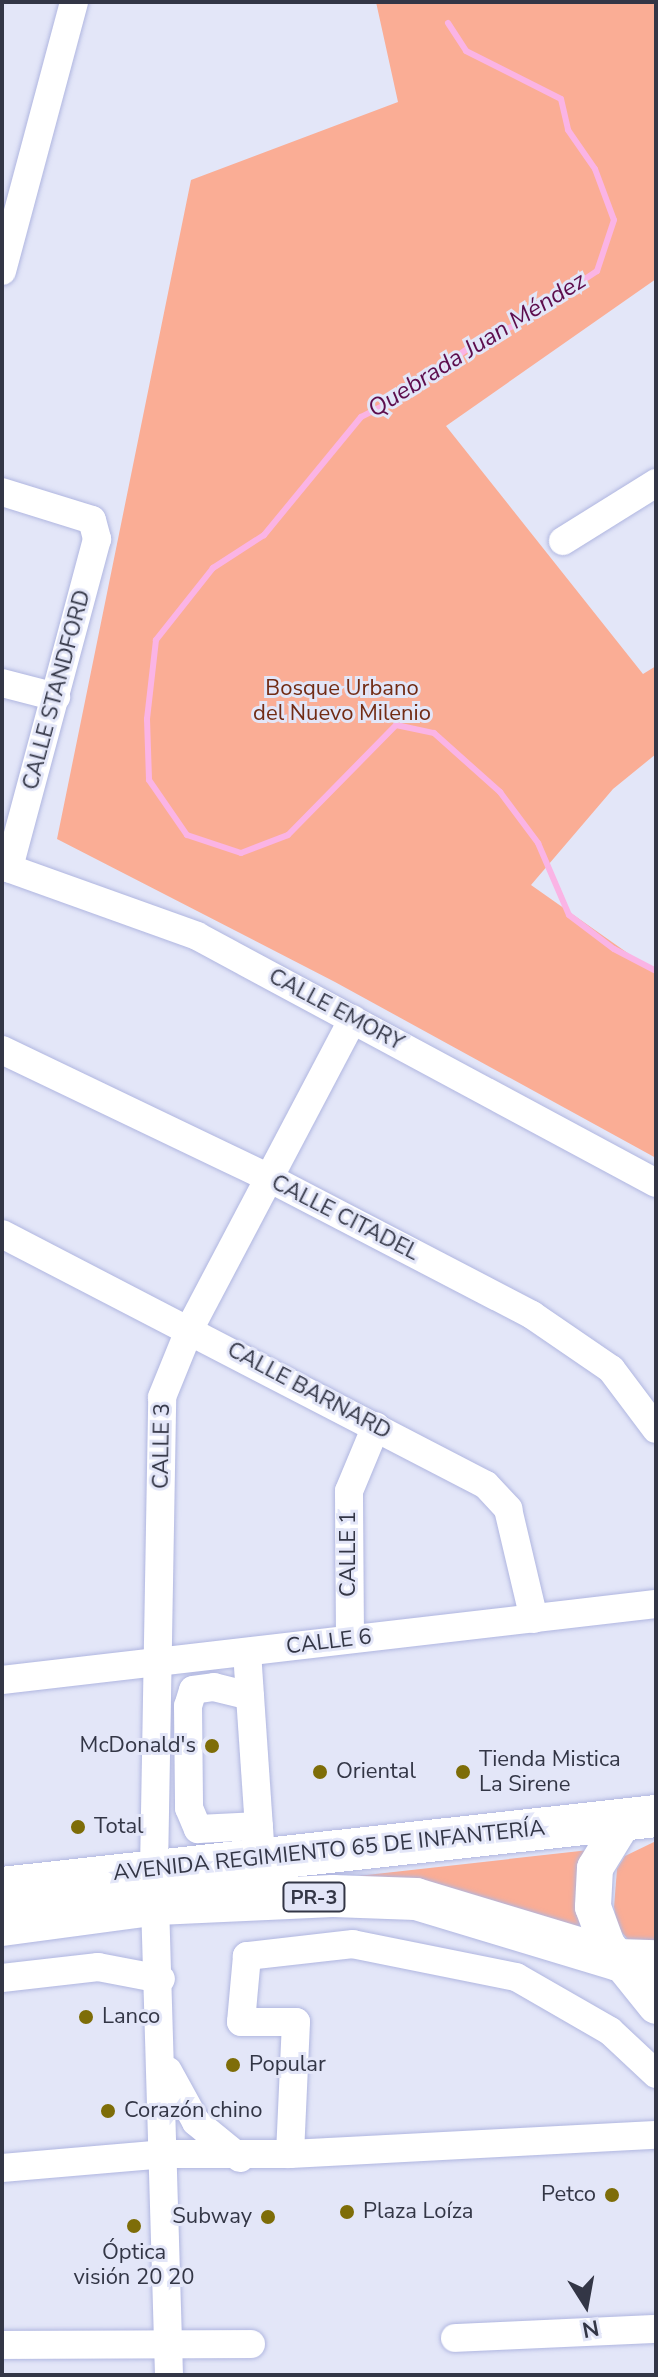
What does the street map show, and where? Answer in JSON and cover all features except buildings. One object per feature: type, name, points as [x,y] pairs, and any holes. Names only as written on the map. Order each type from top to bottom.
[{"type":"highway","name":"AVENIDA REGIMIENTO 65 DE INFANTERÍA","points":[[2,1925],[156,1887],[260,1842],[640,1817]]},
{"type":"highway","name":"AVENIDA REGIMIENTO 65 DE INFANTERÍA","points":[[2,1888],[156,1887],[416,1899],[637,1961]]},
{"type":"main road","points":[[640,1817],[595,1868],[591,1897],[600,1933],[637,1961],[656,2006]]},
{"type":"street","points":[[2,271],[74,2]]},
{"type":"street","points":[[563,541],[656,483]]},
{"type":"street","name":"CALLE STANDFORD","points":[[2,492],[92,520],[97,539],[56,697],[5,867]]},
{"type":"street","points":[[2,683],[56,697]]},
{"type":"street","name":"CALLE EMORY","points":[[5,867],[197,936],[656,1183]]},
{"type":"street","name":"CALLE 3","points":[[169,2362],[161,1979],[156,1887],[162,1397],[190,1328],[353,1019]]},
{"type":"street","name":"CALLE CITADEL","points":[[2,1050],[269,1178],[532,1315],[611,1369],[656,1429]]},
{"type":"street","name":"CALLE BARNARD","points":[[2,1234],[190,1328],[486,1485],[508,1509],[534,1619]]},
{"type":"street","name":"CALLE 1","points":[[350,1639],[349,1491],[376,1426]]},
{"type":"street","name":"CALLE 6","points":[[2,1680],[656,1604]]},
{"type":"street","points":[[247,1652],[260,1842],[198,1829],[189,1808],[188,1706],[193,1690],[214,1687],[250,1696]]},
{"type":"street","points":[[290,2154],[296,2022],[241,2022],[247,1956],[353,1944],[516,1977],[610,2031],[656,2074]]},
{"type":"street","points":[[2,1978],[98,1967],[161,1979]]},
{"type":"street","points":[[163,2061],[196,2122],[240,2158]]},
{"type":"street","points":[[2,2168],[165,2154],[240,2158],[656,2135]]},
{"type":"street","points":[[455,2338],[656,2329]]},
{"type":"street","points":[[2,2345],[169,2362],[251,2344]]},
{"type":"green space","name":"Bosque Urbano del Nuevo Milenio","points":[[376,2],[656,2],[656,279],[446,426],[643,674],[656,666],[656,754],[613,789],[531,885],[656,973],[656,1158],[335,982],[57,839],[191,180],[398,102]]},
{"type":"green space","points":[[656,1841],[656,1949],[633,1945],[618,1928],[614,1907],[617,1869],[625,1856]]},
{"type":"green space","points":[[589,1850],[591,1935],[331,1879]]},
{"type":"waterway","name":"Quebrada Juan Méndez","points":[[448,23],[466,51],[561,99],[568,130],[595,169],[614,220],[597,271],[519,323],[467,349],[404,395],[361,417],[264,535],[213,568],[156,640],[147,719],[149,780],[187,835],[241,853],[288,835],[396,725],[434,733],[500,792],[538,843],[569,915],[614,949],[656,971]]},
{"type":"place","name":"McDonald's","points":[[212,1746]]},
{"type":"place","name":"Oriental","points":[[320,1772]]},
{"type":"place","name":"Tienda Mistica La Sirene","points":[[463,1772]]},
{"type":"place","name":"Total","points":[[78,1827]]},
{"type":"place","name":"Lanco","points":[[86,2017]]},
{"type":"place","name":"Popular","points":[[233,2065]]},
{"type":"place","name":"Corazón chino","points":[[108,2111]]},
{"type":"place","name":"Petco","points":[[612,2195]]},
{"type":"place","name":"Plaza Loíza","points":[[347,2212]]},
{"type":"place","name":"Subway","points":[[268,2217]]},
{"type":"place","name":"Óptica visión 20 20","points":[[134,2226]]}]
